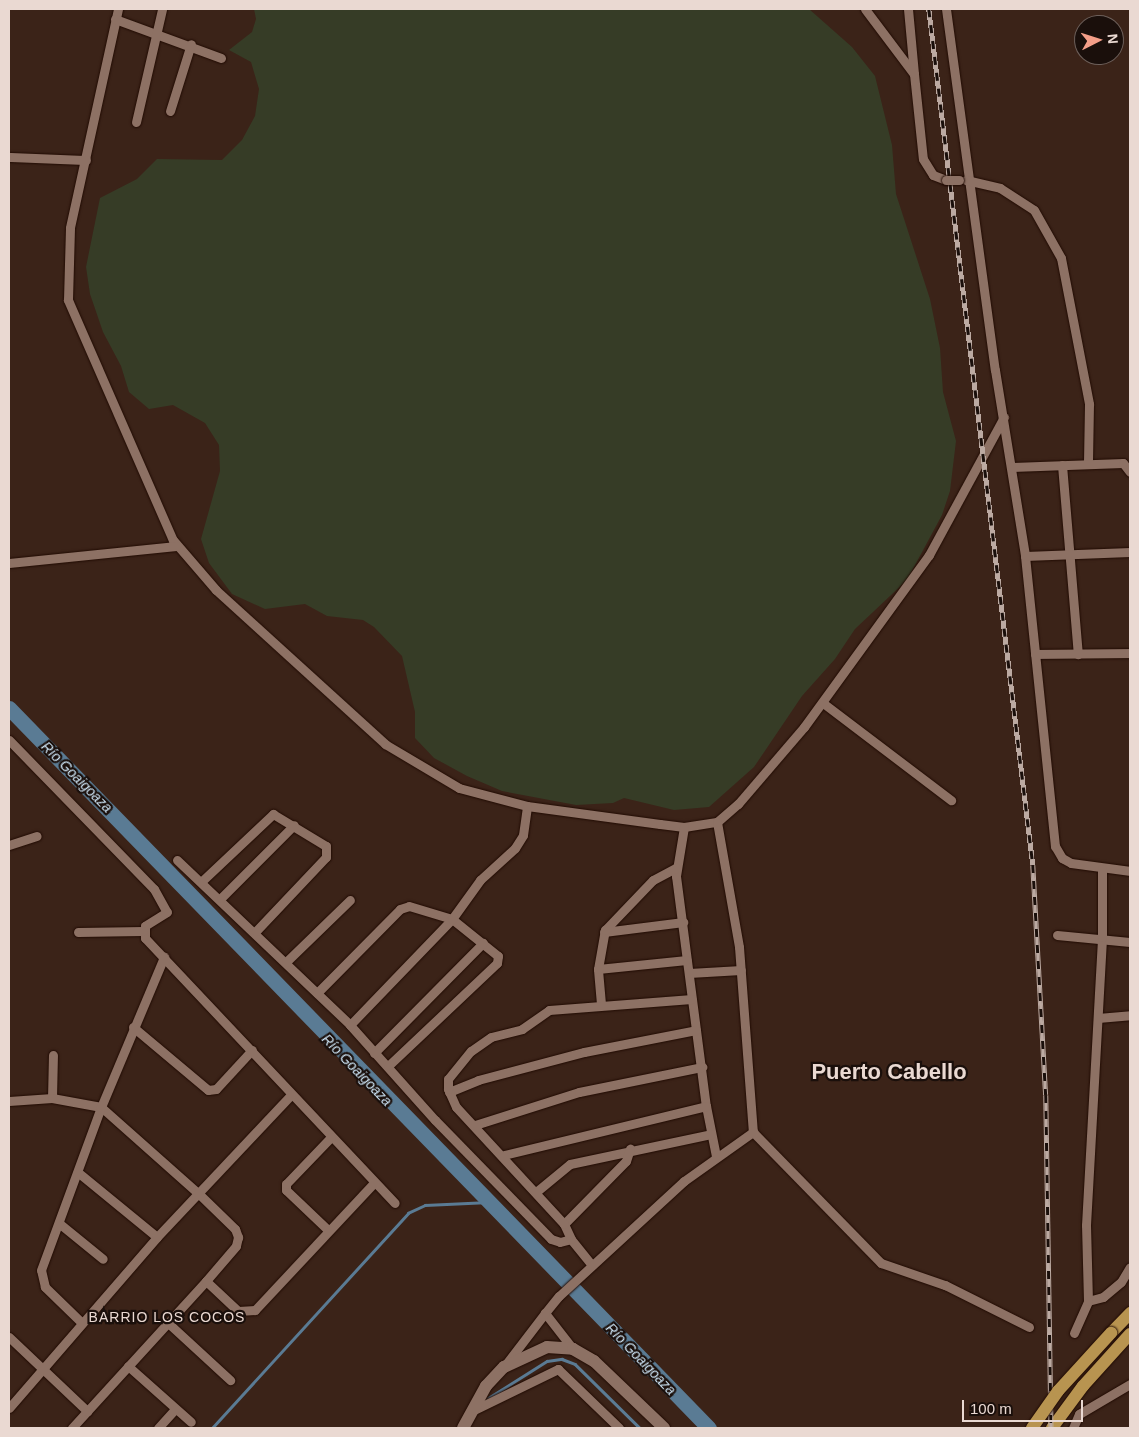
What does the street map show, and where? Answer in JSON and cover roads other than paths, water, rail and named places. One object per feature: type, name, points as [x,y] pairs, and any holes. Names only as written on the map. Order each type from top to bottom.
[{"type":"main road","points":[[1032,1428],[1058,1391],[1130,1313]]},
{"type":"main road","points":[[1052,1428],[1126,1338]]},
{"type":"main road","points":[[463,1428],[470,1412],[504,1367],[547,1346],[573,1349],[594,1361],[664,1428]]},
{"type":"street","points":[[118,9],[70,228],[68,300],[176,546],[216,590],[385,744],[460,788],[527,806],[684,827],[718,822],[744,798],[823,702],[929,555],[1004,417]]},
{"type":"street","points":[[136,122],[162,9]]},
{"type":"street","points":[[865,9],[914,74]]},
{"type":"street","points":[[908,9],[923,159],[934,175],[946,180],[970,181],[1000,188],[1034,210],[1061,258],[1089,404],[1088,464]]},
{"type":"street","points":[[946,9],[1025,556],[1055,846],[1062,858],[1071,863],[1130,871]]},
{"type":"street","points":[[115,19],[191,44],[221,58]]},
{"type":"street","points":[[170,111],[191,44]]},
{"type":"street","points":[[9,157],[86,160]]},
{"type":"street","points":[[1012,467],[1123,464],[1130,472]]},
{"type":"street","points":[[1062,465],[1078,654]]},
{"type":"street","points":[[9,563],[176,546]]},
{"type":"street","points":[[1025,556],[1130,552]]},
{"type":"street","points":[[1036,654],[1130,653]]},
{"type":"street","points":[[823,702],[951,800]]},
{"type":"street","points":[[9,740],[154,889],[167,912],[142,931],[78,932]]},
{"type":"street","points":[[350,1025],[452,919],[480,880],[515,848],[523,836],[527,806]]},
{"type":"street","points":[[202,881],[269,815],[277,815],[326,846],[326,857],[256,931]]},
{"type":"street","points":[[718,822],[741,970],[753,1132],[881,1263],[945,1285],[1029,1327]]},
{"type":"street","points":[[221,898],[294,825]]},
{"type":"street","points":[[684,827],[676,868],[706,1106],[716,1156]]},
{"type":"street","points":[[9,845],[37,836]]},
{"type":"street","points":[[177,860],[256,931],[350,1025],[374,1053],[551,1239],[560,1242],[571,1239]]},
{"type":"street","points":[[601,1004],[598,970],[604,932],[654,880],[676,868]]},
{"type":"street","points":[[1074,1333],[1088,1302],[1086,1224],[1102,937],[1102,868]]},
{"type":"street","points":[[286,962],[350,900]]},
{"type":"street","points":[[317,994],[400,909],[418,907],[452,919],[498,956],[498,963],[388,1066]]},
{"type":"street","points":[[604,932],[683,922]]},
{"type":"street","points":[[142,931],[291,1095],[395,1203]]},
{"type":"street","points":[[1058,935],[1102,937],[1130,942]]},
{"type":"street","points":[[374,1053],[483,943]]},
{"type":"street","points":[[82,1323],[41,1279],[80,1174],[101,1107],[164,957]]},
{"type":"street","points":[[598,970],[688,960]]},
{"type":"street","points":[[689,973],[741,970]]},
{"type":"street","points":[[591,1264],[571,1239],[564,1224],[504,1155],[456,1107],[449,1092],[448,1079],[458,1063],[491,1037],[519,1031],[552,1008],[692,999]]},
{"type":"street","points":[[1098,1018],[1130,1015]]},
{"type":"street","points":[[133,1028],[208,1090],[216,1089],[252,1050]]},
{"type":"street","points":[[449,1092],[478,1080],[584,1052],[696,1030]]},
{"type":"street","points":[[52,1098],[53,1055]]},
{"type":"street","points":[[475,1125],[579,1092],[702,1067]]},
{"type":"street","points":[[9,1408],[157,1237],[291,1095]]},
{"type":"street","points":[[9,1101],[52,1098],[101,1107],[198,1193],[235,1229],[238,1237],[236,1246],[206,1281],[72,1428]]},
{"type":"street","points":[[504,1155],[706,1106]]},
{"type":"street","points":[[504,1367],[558,1296],[591,1264],[716,1156],[753,1132]]},
{"type":"street","points":[[536,1192],[570,1164],[630,1149],[711,1134]]},
{"type":"street","points":[[328,1230],[286,1190],[286,1184],[331,1137]]},
{"type":"street","points":[[564,1224],[626,1161],[630,1149]]},
{"type":"street","points":[[80,1174],[157,1237]]},
{"type":"street","points":[[206,1281],[238,1311],[255,1310],[374,1183]]},
{"type":"street","points":[[60,1224],[104,1259]]},
{"type":"street","points":[[1088,1302],[1109,1292],[1130,1267]]},
{"type":"street","points":[[545,1313],[573,1349]]},
{"type":"street","points":[[167,1322],[230,1380]]},
{"type":"street","points":[[9,1337],[42,1371],[87,1410]]},
{"type":"street","points":[[128,1366],[191,1422]]},
{"type":"street","points":[[470,1412],[558,1369],[619,1428]]},
{"type":"street","points":[[1072,1428],[1079,1414],[1130,1384]]},
{"type":"street","points":[[158,1428],[176,1409]]},
{"type":"waterway","name":"Río Goaigoaza","points":[[9,708],[709,1428]]},
{"type":"waterway","points":[[212,1428],[408,1213],[425,1205],[489,1202]]},
{"type":"waterway","points":[[485,1400],[547,1361],[562,1359],[575,1364],[640,1428]]},
{"type":"railway","points":[[929,9],[1033,865],[1046,1095],[1051,1428]]},
{"type":"district","name":"Puerto Cabello","points":[[889,1072]]},
{"type":"district","name":"BARRIO LOS COCOS","points":[[167,1317]]}]
